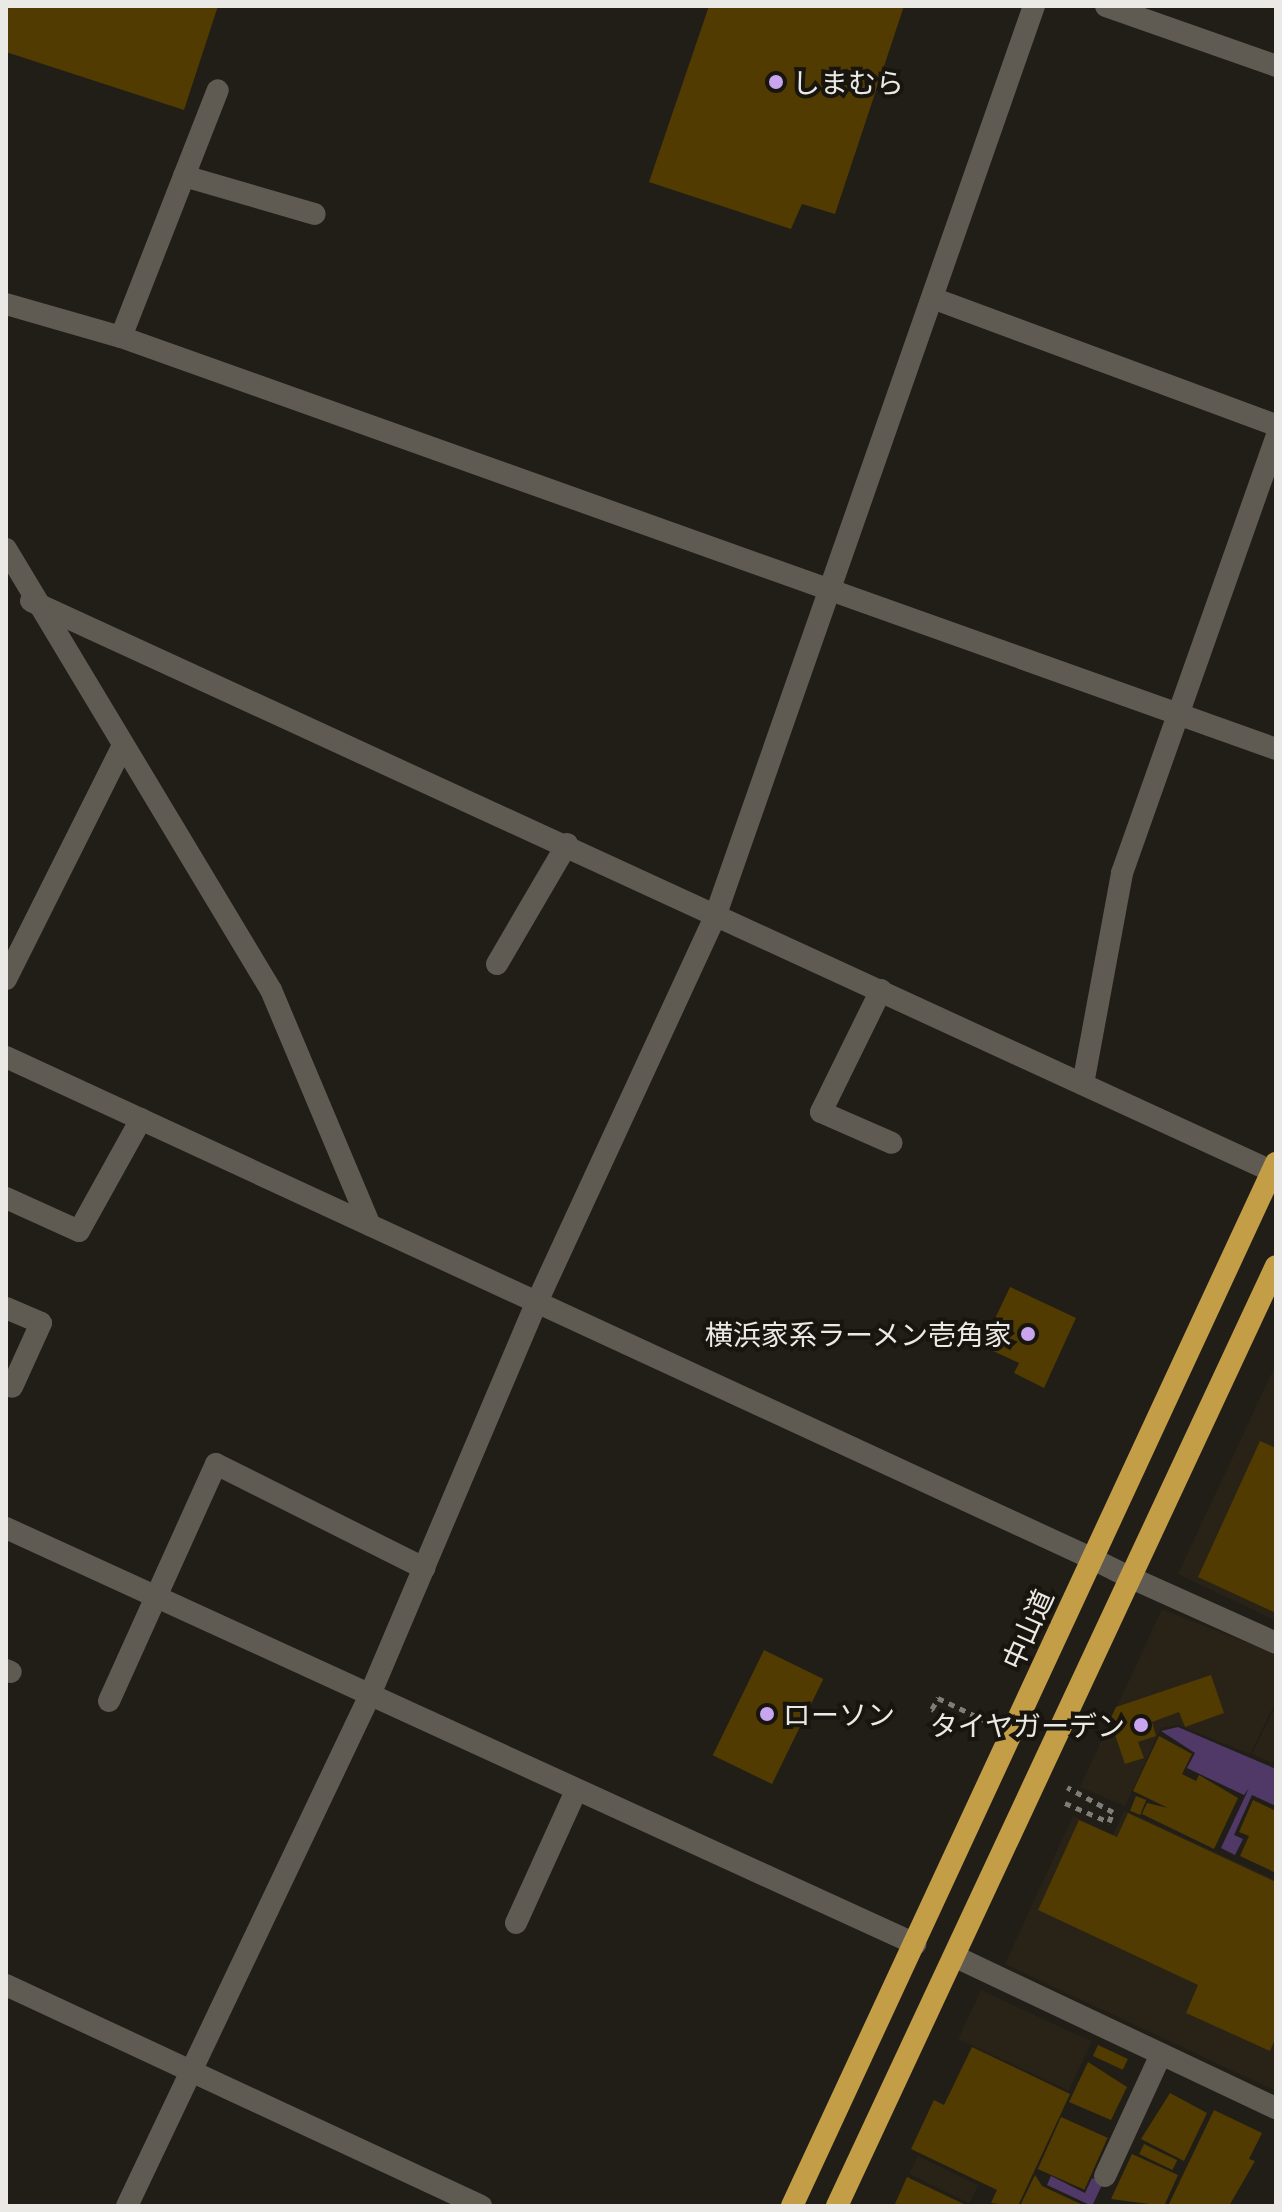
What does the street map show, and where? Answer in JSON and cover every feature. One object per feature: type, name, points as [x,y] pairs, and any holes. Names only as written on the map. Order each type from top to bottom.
[{"type":"highway","name":"中山道","points":[[792,2206],[1091,1558],[1275,1169]]},
{"type":"highway","points":[[837,2206],[956,1957],[1127,1576],[1276,1266]]},
{"type":"street","points":[[127,2206],[188,2071],[369,1697],[537,1302],[716,914],[825,591],[935,299],[1034,6]]},
{"type":"street","points":[[1106,6],[1276,66]]},
{"type":"street","points":[[121,337],[218,90]]},
{"type":"street","points":[[184,176],[315,214]]},
{"type":"street","points":[[935,299],[1276,425]]},
{"type":"street","points":[[6,304],[121,337],[825,591],[1276,749]]},
{"type":"street","points":[[1083,1084],[1122,873],[1183,718],[1276,439]]},
{"type":"street","points":[[6,549],[31,601],[271,990],[370,1225]]},
{"type":"street","points":[[31,601],[567,844],[1083,1084],[1275,1169]]},
{"type":"street","points":[[6,979],[122,747]]},
{"type":"street","points":[[497,964],[567,844]]},
{"type":"street","points":[[881,990],[821,1112],[892,1143]]},
{"type":"street","points":[[6,1057],[1276,1643]]},
{"type":"street","points":[[6,1198],[79,1231],[141,1119]]},
{"type":"street","points":[[6,1308],[41,1323],[12,1387]]},
{"type":"street","points":[[109,1701],[216,1464],[424,1568]]},
{"type":"street","points":[[6,1528],[369,1697],[915,1944]]},
{"type":"street","points":[[516,1923],[576,1791]]},
{"type":"street","points":[[956,1957],[1276,2108]]},
{"type":"street","points":[[6,1985],[481,2206]]},
{"type":"street","points":[[1105,2176],[1161,2054]]},
{"type":"path","points":[[965,1723],[932,1709],[938,1698],[984,1720]]},
{"type":"path","points":[[1065,1803],[1109,1822],[1113,1812],[1084,1798]]},
{"type":"shaded area","points":[[1276,1364],[1276,1621],[1178,1574]]},
{"type":"shaded area","points":[[1162,1609],[1276,1654],[1276,1701],[1250,1754],[1178,1725],[1161,1728],[1125,1806],[1080,1787]]},
{"type":"shaded area","points":[[1276,1705],[1276,1756],[1272,1763],[1252,1754]]},
{"type":"shaded area","points":[[1178,1727],[1276,1769],[1276,1806],[1252,1795],[1234,1835],[1243,1839],[1235,1855],[1221,1848],[1249,1788],[1244,1795],[1187,1768],[1195,1753],[1161,1731]]},
{"type":"shaded area","points":[[1124,1810],[1276,1880],[1276,2091],[1005,1964],[1073,1816],[1113,1835]]},
{"type":"shaded area","points":[[981,1990],[1092,2042],[1069,2091],[958,2039]]},
{"type":"shaded area","points":[[918,2156],[978,2185],[969,2203],[909,2174]]},
{"type":"shaded area","points":[[1051,2176],[1085,2193],[1092,2178],[1103,2183],[1092,2206],[1047,2185]]},
{"type":"building","points":[[6,6],[218,6],[184,110],[6,52]]},
{"type":"building","points":[[709,6],[904,6],[835,214],[802,204],[791,229],[649,182]]},
{"type":"building","points":[[1010,1287],[1076,1318],[1044,1388],[1014,1373],[1019,1363],[982,1346]]},
{"type":"building","points":[[1260,1441],[1276,1448],[1276,1613],[1198,1577]]},
{"type":"building","points":[[764,1650],[823,1679],[772,1784],[713,1755]]},
{"type":"building","points":[[1211,1675],[1224,1713],[1185,1727],[1179,1712],[1152,1722],[1156,1736],[1138,1742],[1144,1758],[1125,1764],[1110,1720],[1116,1707]]},
{"type":"building","points":[[1159,1736],[1192,1754],[1182,1774],[1196,1781],[1199,1775],[1238,1798],[1214,1849],[1142,1814],[1147,1803],[1168,1808],[1133,1791]]},
{"type":"building","points":[[1136,1796],[1146,1800],[1140,1815],[1130,1811]]},
{"type":"building","points":[[1253,1800],[1276,1811],[1276,1873],[1240,1856],[1249,1836],[1239,1832]]},
{"type":"building","points":[[1128,1813],[1276,1882],[1276,2037],[1270,2051],[1186,2013],[1198,1985],[1038,1910],[1079,1820],[1117,1837]]},
{"type":"building","points":[[1098,2045],[1128,2059],[1123,2070],[1093,2056]]},
{"type":"building","points":[[972,2047],[1070,2094],[1018,2206],[991,2203],[997,2190],[911,2149],[934,2100],[944,2105]]},
{"type":"building","points":[[1088,2062],[1127,2087],[1111,2120],[1069,2102]]},
{"type":"building","points":[[1170,2093],[1207,2113],[1184,2161],[1141,2139]]},
{"type":"building","points":[[1214,2110],[1262,2133],[1249,2159],[1255,2161],[1229,2206],[1168,2206]]},
{"type":"building","points":[[1061,2117],[1108,2138],[1084,2190],[1038,2169]]},
{"type":"building","points":[[1144,2144],[1177,2160],[1172,2170],[1139,2154]]},
{"type":"building","points":[[1132,2154],[1178,2175],[1164,2206],[1111,2199]]},
{"type":"building","points":[[1035,2175],[1042,2186],[1085,2206],[1020,2206]]},
{"type":"building","points":[[907,2177],[968,2206],[894,2206]]},
{"type":"place","name":"しまむら","points":[[776,82]]},
{"type":"place","name":"横浜家系ラーメン壱角家","points":[[1028,1334]]},
{"type":"place","name":"ローソン","points":[[767,1714]]},
{"type":"place","name":"タイヤガーデン","points":[[1141,1725]]}]
